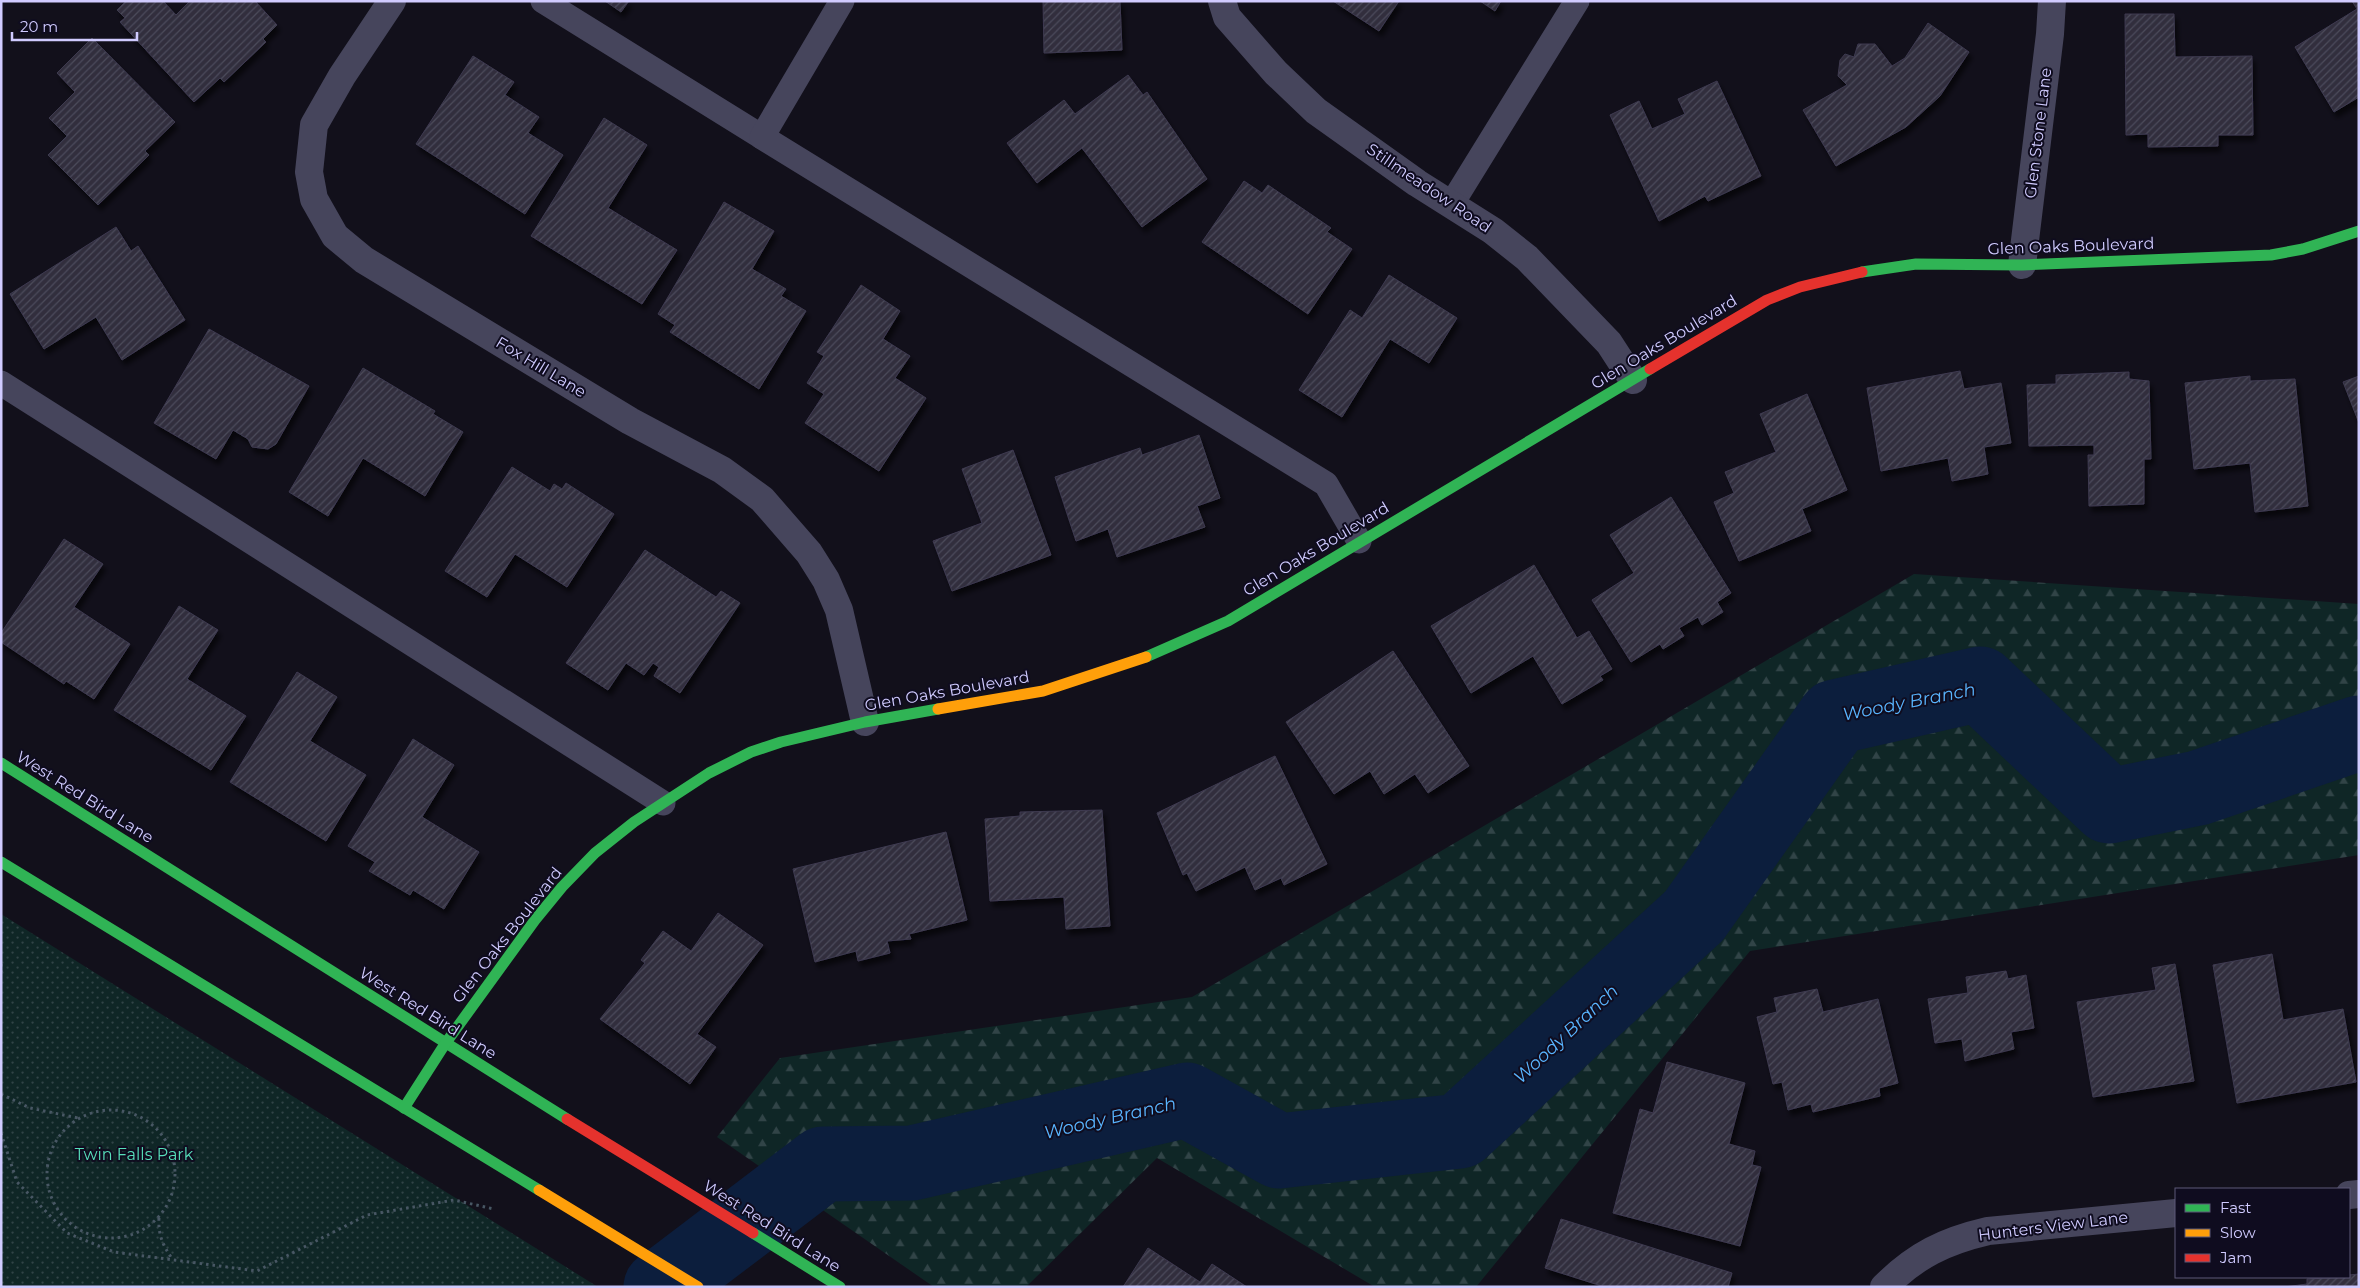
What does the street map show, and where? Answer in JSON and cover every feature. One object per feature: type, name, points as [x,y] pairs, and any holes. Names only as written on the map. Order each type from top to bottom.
[{"type":"street","name":"Fox Hill Lane","points":[[392,1],[342,76],[314,125],[309,172],[314,199],[335,236],[364,260],[614,411],[722,470],[762,499],[809,553],[826,580],[839,610],[865,722]]},
{"type":"street","name":"Stillmeadow Road","points":[[1222,1],[1228,17],[1276,73],[1316,111],[1417,183],[1493,231],[1527,258],[1609,342],[1633,380]]},
{"type":"street","name":"Glen Stone Lane","points":[[2022,266],[2050,34],[2052,1]]},
{"type":"street","name":"Glen Oaks Boulevard","points":[[404,1108],[445,1044],[535,920],[562,887],[595,853],[634,822],[710,772],[751,752],[781,742],[865,722],[1044,691],[1160,653],[1228,621],[1359,541],[1767,300],[1800,287],[1854,273],[1916,264],[2022,266],[2271,255],[2303,249],[2359,232]]},
{"type":"street","name":"West Red Bird Lane","points":[[1,763],[445,1044],[840,1287]]},
{"type":"street","points":[[1,862],[698,1287]]},
{"type":"street","name":"Hunters View Lane","points":[[1884,1287],[1905,1266],[1923,1254],[1968,1236],[1988,1231],[2175,1212]]},
{"type":"lane","points":[[543,1],[1326,484],[1359,541]]},
{"type":"lane","points":[[762,137],[842,1]]},
{"type":"lane","points":[[1451,204],[1577,1]]},
{"type":"lane","points":[[1,383],[663,803]]},
{"type":"path","points":[[1,964],[1,972]]},
{"type":"path","points":[[1,1094],[30,1108],[78,1118]]},
{"type":"path","points":[[117,1109],[137,1115],[154,1125],[166,1141],[174,1160],[175,1180],[171,1200],[159,1217],[144,1230],[124,1237],[104,1238],[85,1233],[68,1222],[55,1207],[48,1188],[46,1168],[51,1148],[62,1130],[78,1118],[97,1110],[117,1109]]},
{"type":"path","points":[[1,1133],[17,1182],[67,1233],[114,1252],[257,1272],[367,1215],[454,1200],[494,1209]]},
{"type":"path","points":[[159,1217],[159,1234],[164,1248],[174,1261]]},
{"type":"green space","points":[[1914,574],[2359,604],[2359,855],[1750,951],[1476,1287],[1375,1287],[1157,1158],[1026,1287],[934,1287],[717,1137],[780,1058],[1192,997]]},
{"type":"green space","name":"Twin Falls Park","points":[[1,914],[598,1287],[1,1287]]},
{"type":"building","points":[[126,1],[163,1],[176,15],[190,1],[255,1],[277,25],[263,39],[266,42],[224,82],[220,78],[194,102],[120,22],[125,18],[117,10]]},
{"type":"building","points":[[605,1],[629,1],[621,12]]},
{"type":"building","points":[[1043,1],[1120,1],[1122,50],[1044,53]]},
{"type":"building","points":[[1333,1],[1399,1],[1379,31]]},
{"type":"building","points":[[1480,1],[1501,1],[1495,11]]},
{"type":"building","points":[[2352,1],[2359,1],[2359,97],[2334,112],[2295,47],[2357,9]]},
{"type":"building","points":[[2125,14],[2174,14],[2175,57],[2252,56],[2253,135],[2218,135],[2218,146],[2148,147],[2148,134],[2126,135]]},
{"type":"building","points":[[1928,23],[1969,52],[1940,96],[1906,127],[1836,166],[1803,110],[1847,85],[1838,76],[1840,60],[1845,54],[1854,57],[1858,44],[1875,44],[1892,66],[1905,58]]},
{"type":"building","points":[[92,38],[175,122],[145,151],[149,155],[98,205],[48,155],[67,136],[49,118],[75,92],[57,73]]},
{"type":"building","points":[[473,56],[514,82],[505,95],[539,117],[528,133],[563,155],[525,214],[416,144]]},
{"type":"building","points":[[1128,75],[1143,95],[1147,92],[1207,179],[1142,227],[1082,148],[1037,183],[1007,143],[1064,100],[1075,114]]},
{"type":"building","points":[[1717,81],[1761,176],[1708,201],[1705,196],[1659,221],[1610,115],[1639,101],[1652,129],[1685,114],[1678,99]]},
{"type":"building","points":[[604,118],[647,145],[608,208],[677,250],[642,304],[531,236]]},
{"type":"building","points":[[1244,181],[1262,193],[1268,185],[1331,228],[1327,232],[1352,249],[1308,314],[1202,242]]},
{"type":"building","points":[[724,202],[774,231],[752,269],[786,289],[781,296],[806,311],[759,389],[670,332],[675,325],[658,314]]},
{"type":"building","points":[[116,227],[131,251],[138,246],[185,320],[122,360],[96,317],[44,349],[10,294]]},
{"type":"building","points":[[1389,275],[1457,318],[1429,363],[1390,339],[1342,417],[1299,390],[1350,310],[1362,318]]},
{"type":"building","points":[[861,285],[900,311],[883,339],[910,356],[895,378],[926,398],[879,471],[805,423],[824,394],[807,383],[824,356],[817,352]]},
{"type":"building","points":[[209,329],[309,386],[276,444],[268,449],[252,447],[248,439],[233,430],[216,459],[154,423]]},
{"type":"building","points":[[363,368],[435,411],[433,414],[463,432],[425,496],[363,458],[328,516],[289,492]]},
{"type":"building","points":[[1960,371],[1964,389],[2001,383],[2011,443],[1984,447],[1988,474],[1952,481],[1948,458],[1881,471],[1867,388]]},
{"type":"building","points":[[2129,372],[2129,379],[2149,381],[2151,459],[2144,459],[2144,504],[2089,506],[2088,455],[2094,455],[2094,445],[2029,446],[2027,385],[2056,384],[2056,375]]},
{"type":"building","points":[[2250,376],[2250,381],[2295,379],[2308,506],[2255,512],[2250,463],[2194,469],[2185,383]]},
{"type":"building","points":[[2359,376],[2359,423],[2343,382]]},
{"type":"building","points":[[1807,394],[1847,490],[1802,509],[1811,531],[1739,561],[1714,502],[1734,493],[1725,472],[1776,452],[1760,414]]},
{"type":"building","points":[[1199,435],[1220,498],[1197,506],[1205,527],[1117,557],[1108,529],[1076,541],[1055,477],[1140,448],[1142,455]]},
{"type":"building","points":[[1013,450],[1051,555],[952,591],[933,541],[982,523],[962,469]]},
{"type":"building","points":[[512,467],[550,491],[554,484],[562,489],[566,483],[614,514],[567,587],[515,554],[487,597],[445,571]]},
{"type":"building","points":[[1671,497],[1731,593],[1717,602],[1723,612],[1702,625],[1698,617],[1679,628],[1684,636],[1663,649],[1660,644],[1631,662],[1592,600],[1634,573],[1610,535]]},
{"type":"building","points":[[64,539],[103,564],[74,607],[130,644],[94,699],[66,681],[64,684],[1,642],[1,633]]},
{"type":"building","points":[[645,550],[716,597],[721,591],[740,603],[680,693],[654,676],[659,667],[653,663],[644,675],[626,663],[608,690],[566,663]]},
{"type":"building","points":[[1534,565],[1577,638],[1589,631],[1612,669],[1600,676],[1603,680],[1562,704],[1533,656],[1471,693],[1431,626]]},
{"type":"building","points":[[179,606],[218,630],[187,679],[246,716],[211,770],[114,710]]},
{"type":"building","points":[[1393,651],[1469,766],[1428,793],[1415,774],[1384,794],[1370,771],[1334,794],[1286,722]]},
{"type":"building","points":[[297,672],[337,697],[310,741],[366,775],[326,841],[230,782]]},
{"type":"building","points":[[413,739],[454,765],[422,817],[479,852],[444,909],[413,890],[410,895],[369,871],[375,862],[348,846]]},
{"type":"building","points":[[1275,756],[1327,864],[1284,885],[1281,878],[1255,890],[1245,867],[1196,891],[1187,873],[1183,875],[1157,813]]},
{"type":"building","points":[[1102,810],[1110,926],[1066,929],[1064,897],[990,901],[985,819],[1020,816],[1020,812]]},
{"type":"building","points":[[946,832],[967,920],[909,934],[911,939],[887,941],[890,953],[858,961],[856,951],[815,962],[793,869]]},
{"type":"building","points":[[718,913],[763,945],[697,1034],[716,1047],[690,1084],[600,1019],[645,963],[641,960],[663,931],[691,951]]},
{"type":"building","points":[[2272,954],[2283,1020],[2343,1009],[2356,1082],[2237,1103],[2213,965]]},
{"type":"building","points":[[2175,964],[2194,1081],[2093,1097],[2077,1002],[2156,990],[2152,968]]},
{"type":"building","points":[[2006,971],[2008,979],[2026,975],[2034,1028],[2011,1032],[2014,1049],[1965,1061],[1962,1039],[1935,1043],[1928,999],[1968,993],[1966,977]]},
{"type":"building","points":[[1817,989],[1823,1012],[1878,999],[1898,1083],[1879,1088],[1880,1096],[1813,1112],[1811,1104],[1788,1110],[1782,1082],[1773,1084],[1757,1017],[1777,1012],[1774,998]]},
{"type":"building","points":[[1667,1062],[1745,1083],[1729,1144],[1755,1151],[1752,1165],[1761,1167],[1740,1246],[1613,1213],[1640,1109],[1653,1113]]},
{"type":"building","points":[[1561,1219],[1732,1273],[1728,1287],[1605,1287],[1545,1268]]},
{"type":"building","points":[[1148,1248],[1200,1282],[1212,1264],[1247,1287],[1123,1287]]},
{"type":"building","points":[[2359,1274],[2359,1287],[2284,1287],[2307,1284],[2307,1279],[2350,1278],[2350,1275]]},
{"type":"waterway","name":"Woody Branch","points":[[661,1287],[823,1164],[912,1163],[1187,1100],[1279,1151],[1460,1131],[1694,916],[1835,717],[1980,684],[2109,806],[2198,788],[2359,733]]},
{"type":"traffic: fast","points":[[1862,272],[1916,264],[2022,265],[2271,255],[2303,249],[2359,231]]},
{"type":"traffic: fast","points":[[1146,657],[1228,621],[1650,369]]},
{"type":"traffic: fast","points":[[404,1108],[445,1044],[535,920],[562,887],[595,853],[634,822],[709,773],[751,752],[781,742],[865,722],[938,709]]},
{"type":"traffic: fast","points":[[1,763],[567,1119]]},
{"type":"traffic: fast","points":[[1,862],[539,1190]]},
{"type":"traffic: fast","points":[[753,1233],[840,1287]]},
{"type":"traffic: slow","points":[[938,709],[1043,691],[1146,657]]},
{"type":"traffic: slow","points":[[539,1190],[698,1287]]},
{"type":"traffic: jam","points":[[1650,369],[1767,300],[1800,287],[1862,272]]},
{"type":"traffic: jam","points":[[567,1119],[753,1233]]}]
